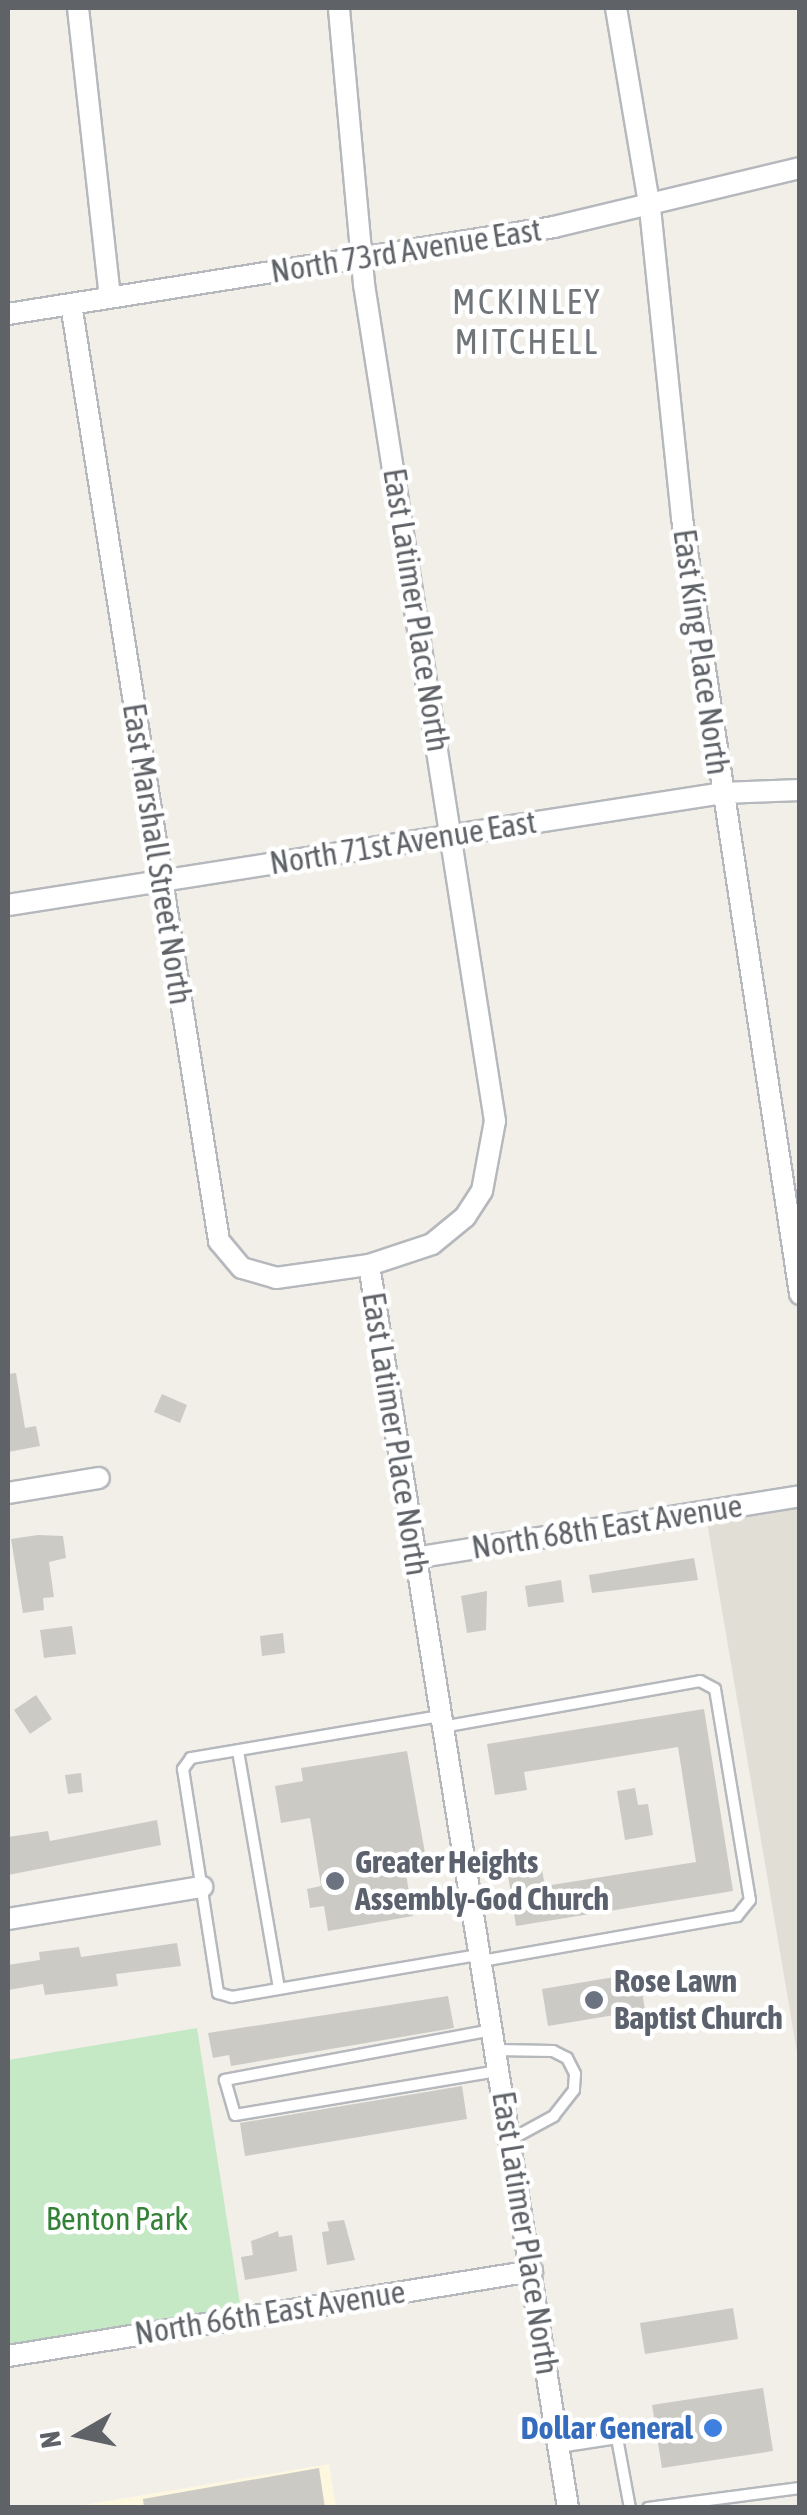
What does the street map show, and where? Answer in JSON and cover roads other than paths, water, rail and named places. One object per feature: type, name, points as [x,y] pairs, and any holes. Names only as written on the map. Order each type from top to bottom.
[{"type":"street","points":[[78,8],[110,297]]},
{"type":"street","name":"East Latimer Place North","points":[[339,8],[362,258],[494,1142],[482,1191],[454,1229],[432,1244],[369,1265],[568,2508]]},
{"type":"street","name":"East King Place North","points":[[616,8],[650,208],[682,518],[800,1294]]},
{"type":"street","name":"North 73rd Avenue East","points":[[8,314],[650,208],[800,168]]},
{"type":"street","name":"East Marshall Street North","points":[[71,304],[219,1241],[242,1268],[276,1278],[369,1265]]},
{"type":"street","name":"North 71st Avenue East","points":[[8,905],[722,793],[800,790]]},
{"type":"street","points":[[8,1493],[99,1478]]},
{"type":"street","name":"North 68th East Avenue","points":[[414,1558],[800,1496]]},
{"type":"street","points":[[8,1919],[202,1887]]},
{"type":"street","name":"North 66th East Avenue","points":[[8,2356],[532,2271]]},
{"type":"lane","points":[[700,1681],[715,1689],[750,1900],[737,1916],[232,1997],[218,1993],[183,1768],[191,1758],[238,1751],[700,1681]]},
{"type":"lane","points":[[238,1751],[279,1988]]},
{"type":"lane","points":[[495,2050],[236,2115],[227,2096],[228,2076],[495,2050],[553,2051],[567,2058],[575,2074],[574,2090],[554,2116],[510,2140]]},
{"type":"lane","points":[[559,2446],[617,2438],[630,2508]]},
{"type":"lane","points":[[648,2508],[800,2488]]},
{"type":"place","name":"Greater Heights Assembly-God Church","points":[[335,1881]]},
{"type":"place","name":"Rose Lawn Baptist Church","points":[[594,2000]]},
{"type":"place","name":"Dollar General","points":[[713,2428]]},
{"type":"district","name":"MCKINLEY MITCHELL","points":[[527,321]]},
{"type":"park label","name":"Benton Park","points":[[117,2219]]}]
